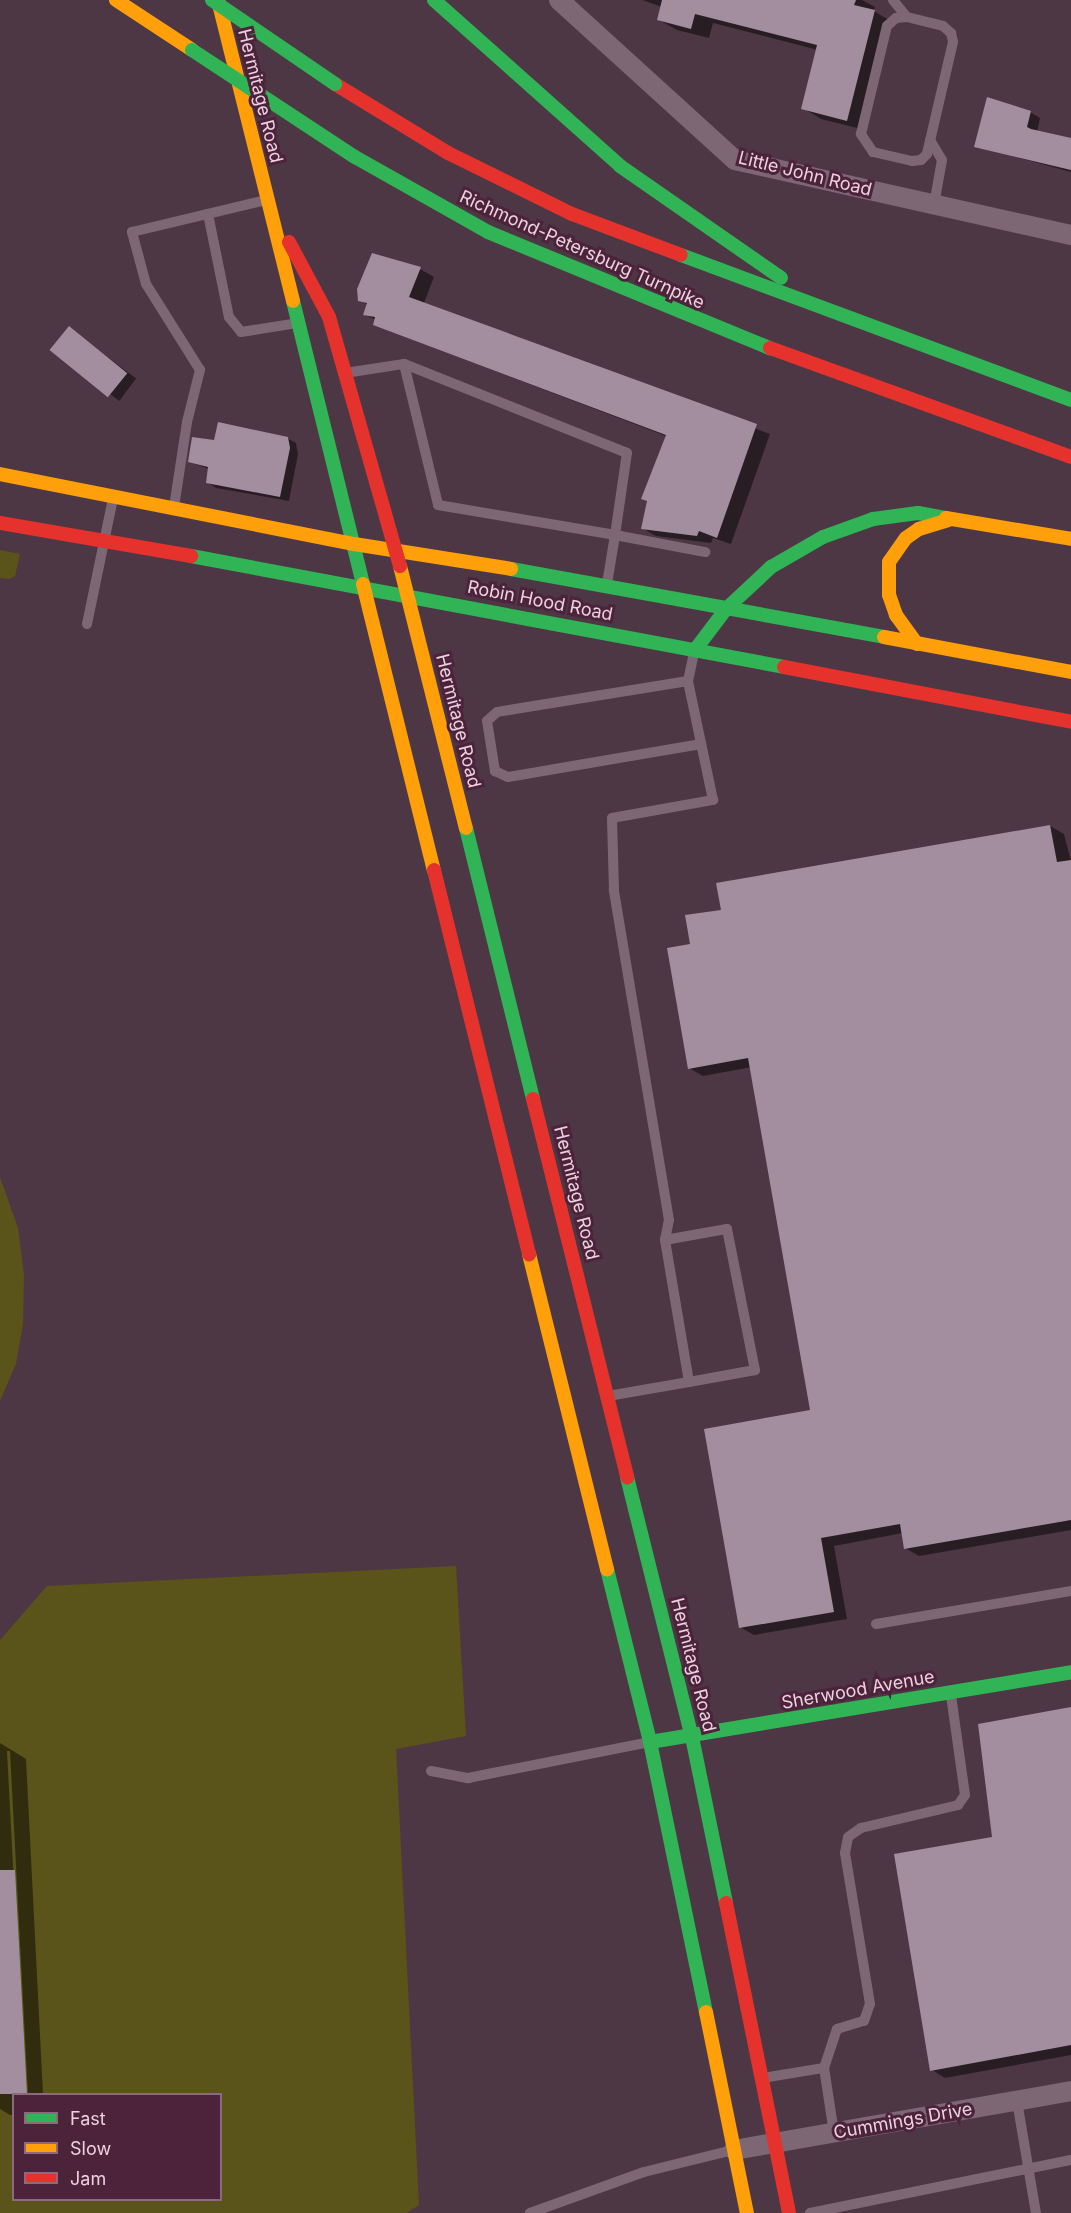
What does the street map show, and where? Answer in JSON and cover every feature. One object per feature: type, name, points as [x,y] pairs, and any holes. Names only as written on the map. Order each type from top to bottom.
[{"type":"main road","name":"Richmond-Petersburg Turnpike","points":[[116,0],[355,157],[488,232],[726,332],[1071,457]]},
{"type":"main road","name":"Richmond-Petersburg Turnpike","points":[[212,0],[335,84],[448,153],[572,214],[1071,400]]},
{"type":"main road","name":"Hermitage Road","points":[[218,0],[366,587],[650,1742],[747,2213]]},
{"type":"main road","points":[[434,0],[620,166],[721,240],[836,314]]},
{"type":"main road","name":"Hermitage Road","points":[[267,200],[329,317],[408,594],[692,1737],[789,2213]]},
{"type":"main road","name":"Robin Hood Road","points":[[0,474],[354,544],[607,584],[726,609],[1071,672]]},
{"type":"main road","points":[[695,650],[726,609],[771,567],[822,537],[895,514],[918,513],[1071,539]]},
{"type":"main road","points":[[917,644],[896,615],[889,595],[889,562],[895,549],[913,533],[951,519]]},
{"type":"main road","name":"Robin Hood Road","points":[[0,522],[408,594],[1071,722]]},
{"type":"main road","name":"Sherwood Avenue","points":[[650,1742],[692,1737],[1071,1672]]},
{"type":"street","name":"Little John Road","points":[[559,0],[735,160],[1071,235]]},
{"type":"street","name":"Cummings Drive","points":[[734,2150],[1071,2091]]},
{"type":"lane","points":[[893,0],[907,17]]},
{"type":"lane","points":[[907,17],[943,26],[951,33],[953,42],[927,154],[921,160],[912,161],[873,152],[861,134],[887,26],[896,18],[907,17]]},
{"type":"lane","points":[[930,140],[942,160],[934,205]]},
{"type":"lane","points":[[174,507],[187,422],[200,370],[146,284],[132,232],[267,200]]},
{"type":"lane","points":[[208,214],[229,317],[235,325],[241,332],[257,332],[298,323]]},
{"type":"lane","points":[[404,364],[438,504],[705,552]]},
{"type":"lane","points":[[345,374],[404,364],[627,453],[607,584]]},
{"type":"lane","points":[[87,624],[114,495]]},
{"type":"lane","points":[[689,1382],[665,1240],[669,1220],[614,890],[612,818],[713,800],[688,681],[695,650]]},
{"type":"lane","points":[[688,681],[497,712],[487,721],[495,771],[508,777],[701,744]]},
{"type":"lane","points":[[608,1396],[755,1370],[727,1229],[665,1240]]},
{"type":"lane","points":[[876,1624],[1071,1591]]},
{"type":"lane","points":[[834,2133],[824,2068],[837,2029],[864,2021],[870,2004],[845,1853],[848,1837],[861,1828],[957,1805],[965,1795],[951,1693]]},
{"type":"lane","points":[[431,1771],[468,1778],[650,1742]]},
{"type":"lane","points":[[761,2078],[824,2068]]},
{"type":"lane","points":[[1017,2101],[1036,2213]]},
{"type":"lane","points":[[531,2213],[644,2172],[734,2150]]},
{"type":"lane","points":[[810,2213],[1071,2160]]},
{"type":"shaded area","points":[[0,550],[20,554],[15,576],[9,579],[0,578]]},
{"type":"shaded area","points":[[0,1177],[18,1228],[24,1275],[23,1324],[16,1364],[0,1401]]},
{"type":"shaded area","points":[[456,1566],[466,1736],[396,1749],[419,2205],[407,2213],[0,2213],[0,1640],[47,1586]]},
{"type":"building","points":[[662,0],[856,0],[854,5],[875,10],[847,121],[801,109],[817,45],[695,14],[691,29],[657,20]]},
{"type":"building","points":[[987,97],[1031,111],[1027,127],[1031,129],[1071,138],[1071,170],[974,147]]},
{"type":"building","points":[[372,253],[421,267],[409,297],[757,424],[717,538],[699,531],[697,536],[641,529],[647,501],[641,499],[666,435],[373,325],[375,317],[363,315],[367,303],[358,301],[357,289]]},
{"type":"building","points":[[69,326],[127,373],[108,397],[49,350]]},
{"type":"building","points":[[218,422],[288,437],[290,448],[280,497],[206,483],[208,467],[188,462],[192,437],[214,440]]},
{"type":"building","points":[[1050,825],[1057,862],[1071,860],[1071,1520],[904,1549],[900,1524],[821,1538],[834,1612],[739,1628],[704,1429],[810,1410],[748,1058],[688,1069],[667,948],[690,944],[685,915],[721,910],[716,883]]},
{"type":"building","points":[[1071,1707],[1071,2045],[930,2071],[894,1854],[992,1837],[978,1724]]},
{"type":"building","points":[[0,1870],[15,1870],[27,2093],[0,2094]]},
{"type":"traffic: fast","points":[[212,0],[335,84]]},
{"type":"traffic: fast","points":[[434,0],[620,166],[781,278]]},
{"type":"traffic: fast","points":[[192,50],[355,157]]},
{"type":"traffic: fast","points":[[355,157],[488,232],[770,348]]},
{"type":"traffic: fast","points":[[681,255],[1071,400]]},
{"type":"traffic: fast","points":[[293,301],[363,584]]},
{"type":"traffic: fast","points":[[695,650],[726,609],[771,567],[823,537],[873,519],[918,513],[946,518]]},
{"type":"traffic: fast","points":[[191,556],[784,667]]},
{"type":"traffic: fast","points":[[511,569],[884,637]]},
{"type":"traffic: fast","points":[[466,828],[533,1099]]},
{"type":"traffic: fast","points":[[627,1477],[692,1737],[726,1903]]},
{"type":"traffic: fast","points":[[607,1569],[650,1742],[706,2012]]},
{"type":"traffic: fast","points":[[650,1742],[1071,1672]]},
{"type":"traffic: slow","points":[[116,0],[192,50]]},
{"type":"traffic: slow","points":[[218,0],[293,301]]},
{"type":"traffic: slow","points":[[0,474],[354,544],[511,569]]},
{"type":"traffic: slow","points":[[946,518],[1071,539]]},
{"type":"traffic: slow","points":[[917,644],[896,615],[889,595],[889,562],[906,538],[919,529],[948,520]]},
{"type":"traffic: slow","points":[[400,566],[466,828]]},
{"type":"traffic: slow","points":[[363,584],[434,870]]},
{"type":"traffic: slow","points":[[884,637],[1071,672]]},
{"type":"traffic: slow","points":[[529,1254],[607,1569]]},
{"type":"traffic: slow","points":[[706,2012],[747,2213]]},
{"type":"traffic: jam","points":[[335,84],[448,153],[572,214],[681,255]]},
{"type":"traffic: jam","points":[[289,242],[329,317],[400,566]]},
{"type":"traffic: jam","points":[[770,348],[1071,457]]},
{"type":"traffic: jam","points":[[0,523],[191,556]]},
{"type":"traffic: jam","points":[[784,667],[1071,722]]},
{"type":"traffic: jam","points":[[434,870],[529,1254]]},
{"type":"traffic: jam","points":[[533,1099],[627,1477]]},
{"type":"traffic: jam","points":[[726,1903],[789,2213]]}]
